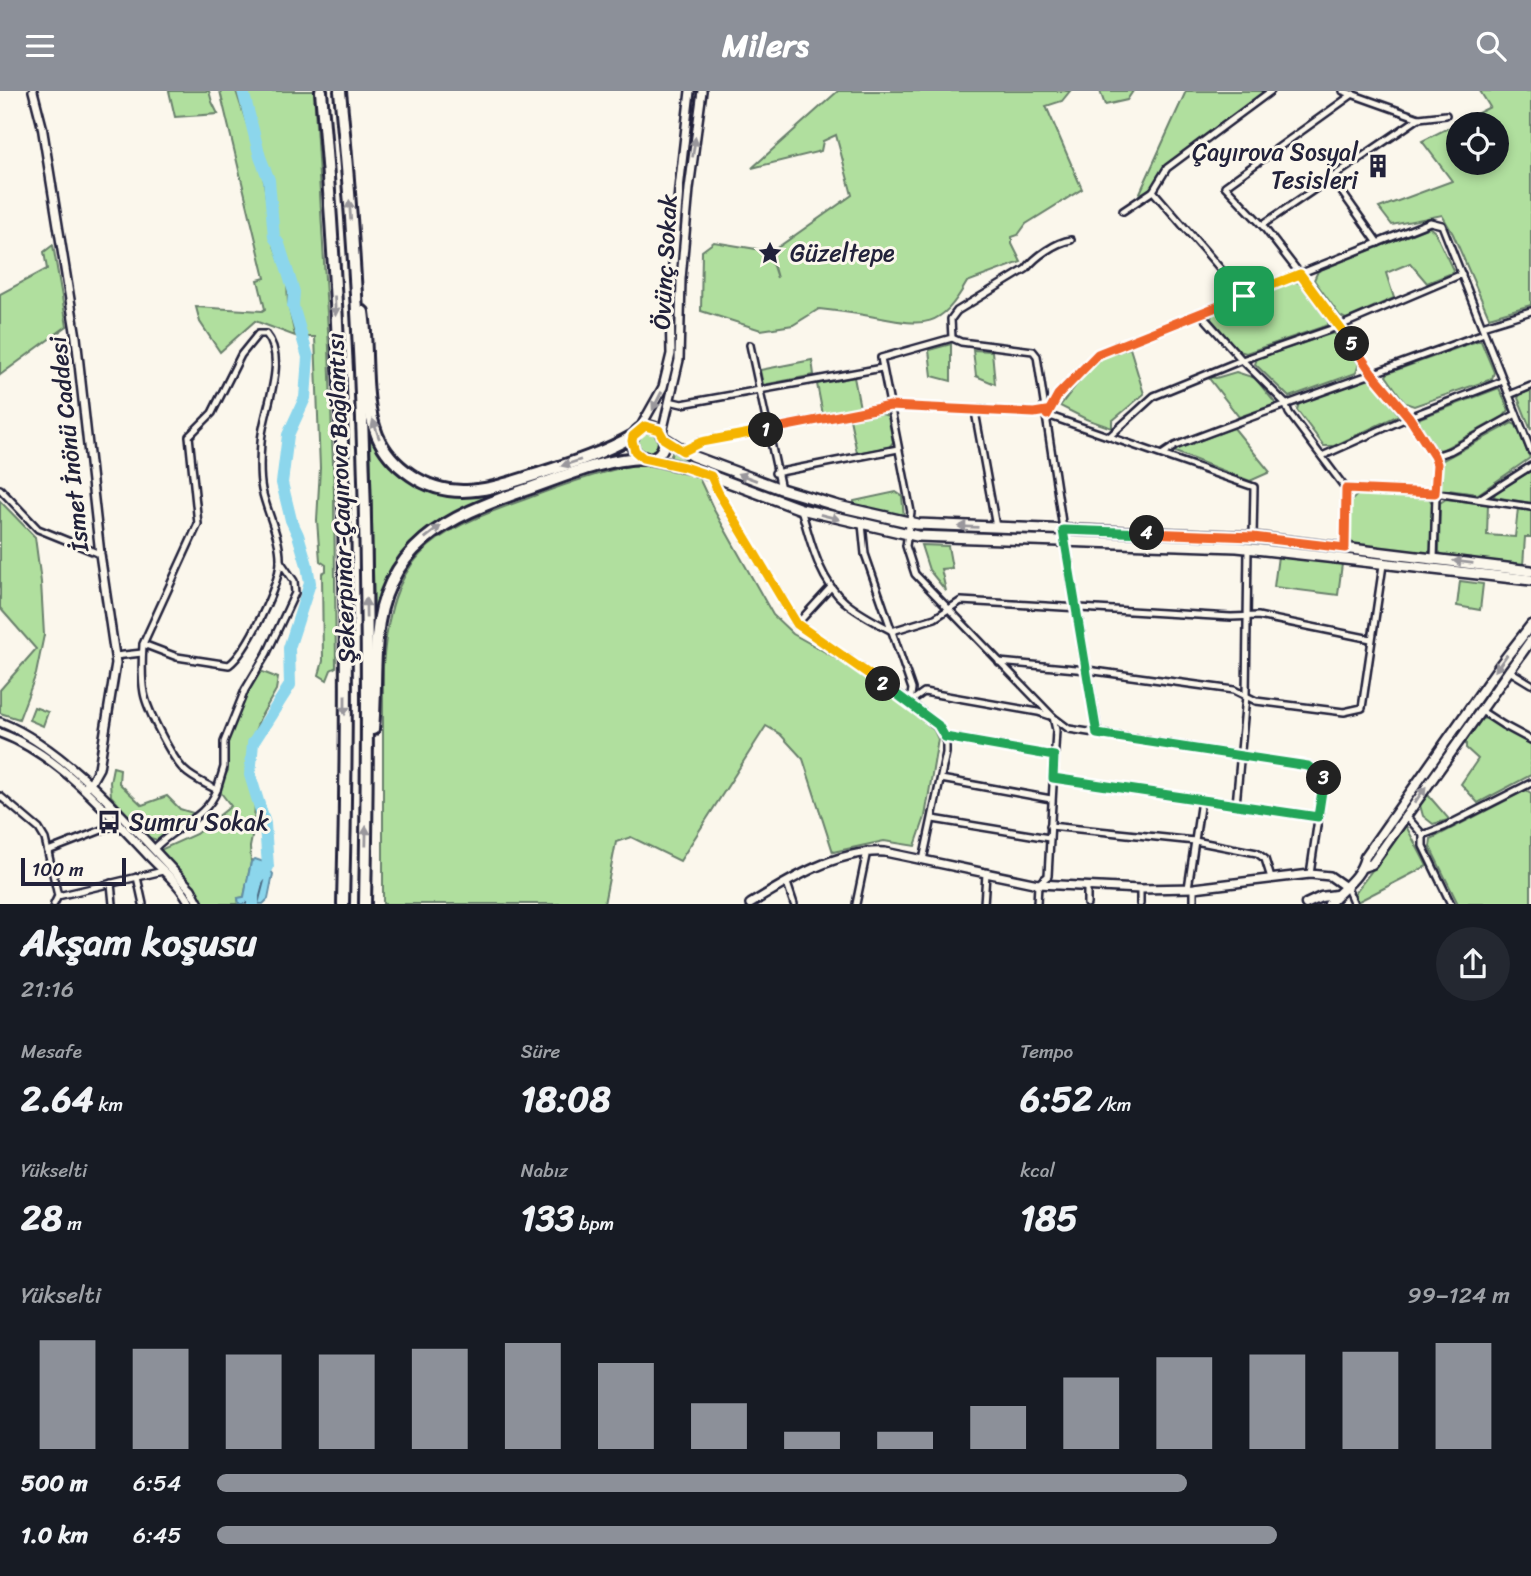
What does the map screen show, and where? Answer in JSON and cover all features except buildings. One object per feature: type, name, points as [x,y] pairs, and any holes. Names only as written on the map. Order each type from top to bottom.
[{"type":"highway","name":"Şekerpınar-Çayırova Bağlantısı","points":[[321,91],[341,447],[345,703],[342,904]]},
{"type":"highway","name":"Şekerpınar-Çayırova Bağlantısı","points":[[340,91],[352,243],[365,539],[365,904]]},
{"type":"highway","points":[[352,243],[366,331],[372,418],[377,436],[389,456],[414,477],[436,488],[453,492],[492,489],[602,452],[637,432]]},
{"type":"highway","points":[[367,802],[376,698],[377,636],[383,603],[401,564],[430,533],[457,516],[608,462],[646,458]]},
{"type":"main road","points":[[1531,571],[1253,537],[910,523],[781,489],[683,451],[650,426],[637,432],[632,441],[635,451],[646,458],[711,476],[801,509],[908,535],[1248,549],[1531,580]]},
{"type":"main road","points":[[646,458],[660,454],[664,447],[663,436]]},
{"type":"main road","points":[[1329,904],[1336,895],[1348,888],[1363,867],[1365,857],[1500,664],[1531,625]]},
{"type":"main road","points":[[1363,867],[1371,864],[1531,640]]},
{"type":"main road","points":[[1306,904],[1321,897],[1336,895]]},
{"type":"street","name":"İsmet İnönü Caddesi","points":[[33,91],[42,126],[76,337],[100,554],[116,663],[99,768],[87,786]]},
{"type":"street","name":"Övünç Sokak","points":[[637,432],[663,387],[671,354],[670,303],[690,91]]},
{"type":"street","name":"Övünç Sokak","points":[[663,436],[679,359],[681,279],[702,91]]},
{"type":"street","points":[[1123,211],[1153,191],[1167,168],[1271,91]]},
{"type":"street","points":[[1343,91],[1419,118],[1446,115]]},
{"type":"street","points":[[1353,95],[1225,186],[1262,225],[1300,274],[1372,373],[1409,417],[1434,456],[1437,464],[1434,559]]},
{"type":"street","points":[[1262,225],[1419,118]]},
{"type":"street","points":[[1332,178],[1378,243]]},
{"type":"street","points":[[1153,191],[1244,296]]},
{"type":"street","points":[[1046,413],[1058,395],[1098,354],[1430,222],[1442,226],[1531,449]]},
{"type":"street","points":[[952,338],[951,319],[957,311],[1026,269],[1031,262],[1063,241],[1071,240]]},
{"type":"street","points":[[1110,436],[1154,396],[1242,360],[1340,326],[1462,274]]},
{"type":"street","points":[[1163,454],[1175,446],[1285,403],[1372,373],[1531,311]]},
{"type":"street","points":[[1200,313],[1285,403],[1289,413],[1346,489],[1345,548]]},
{"type":"street","points":[[154,849],[162,839],[195,818],[213,800],[217,790],[225,767],[224,741],[245,690],[267,653],[295,593],[294,581],[280,561],[261,486],[261,439],[276,363],[273,341],[266,334],[258,334],[241,355],[212,413],[189,436],[198,524],[143,644],[142,653],[144,696],[177,762],[186,772],[217,790]]},
{"type":"street","points":[[1097,734],[1037,356],[1033,351],[961,342],[952,338],[881,358],[911,512],[906,546],[915,574],[1053,717],[1069,729],[1097,734],[1242,757],[1308,766],[1324,778],[1310,874]]},
{"type":"street","points":[[750,345],[775,473],[781,489]]},
{"type":"street","points":[[669,401],[682,404],[882,368]]},
{"type":"street","points":[[1322,456],[1409,417],[1503,381]]},
{"type":"street","points":[[1508,395],[1531,386]]},
{"type":"street","points":[[683,451],[701,442],[890,406],[1046,413],[1254,488],[1253,537]]},
{"type":"street","points":[[979,410],[976,417],[996,527]]},
{"type":"street","points":[[1434,456],[1450,451],[1516,414]]},
{"type":"street","points":[[775,473],[898,449]]},
{"type":"street","points":[[1479,499],[1531,466]]},
{"type":"street","points":[[711,476],[797,624],[910,702],[938,725],[945,737],[946,753],[923,860]]},
{"type":"street","points":[[0,489],[38,529],[100,554]]},
{"type":"street","points":[[1346,489],[1435,493],[1531,507]]},
{"type":"street","points":[[801,509],[812,545],[831,587],[844,601],[892,631],[935,618],[946,608],[961,601],[1258,616],[1371,639]]},
{"type":"street","points":[[862,524],[865,554],[912,689],[910,702]]},
{"type":"street","points":[[1236,805],[1246,696],[1248,549]]},
{"type":"street","points":[[143,644],[177,657],[229,665],[238,659],[246,647],[267,603],[278,575],[280,561]]},
{"type":"street","points":[[999,662],[1087,670],[1234,690],[1256,701],[1344,712],[1362,708],[1383,565]]},
{"type":"street","points":[[797,624],[831,587]]},
{"type":"street","points":[[115,656],[142,653]]},
{"type":"street","points":[[1508,670],[1531,684]]},
{"type":"street","points":[[910,702],[924,692],[1053,717]]},
{"type":"street","points":[[1480,710],[1531,740]]},
{"type":"street","points":[[1037,904],[1038,884],[1048,876],[1056,730],[1053,717]]},
{"type":"street","points":[[0,722],[23,731],[154,849],[190,904]]},
{"type":"street","points":[[0,733],[21,741],[87,786],[117,824],[191,889],[200,904]]},
{"type":"street","points":[[945,737],[1054,756]]},
{"type":"street","points":[[1053,778],[1318,817]]},
{"type":"street","points":[[941,779],[1051,799]]},
{"type":"street","points":[[1423,835],[1531,783]]},
{"type":"street","points":[[0,796],[39,829],[45,839],[58,896],[54,904]]},
{"type":"street","points":[[1194,904],[1191,888],[1201,800]]},
{"type":"street","points":[[1405,815],[1423,835],[1423,846],[1450,902],[1441,904]]},
{"type":"street","points":[[933,819],[1049,838]]},
{"type":"street","points":[[48,851],[117,824]]},
{"type":"street","points":[[1049,826],[1195,841],[1257,853],[1265,859],[1270,879]]},
{"type":"street","points":[[856,904],[867,851]]},
{"type":"street","points":[[750,904],[787,883],[840,859],[867,851],[885,852],[1038,884],[1140,889],[1191,888],[1310,874],[1330,876],[1348,888],[1354,904]]},
{"type":"street","points":[[58,896],[165,868]]},
{"type":"street","points":[[984,904],[986,874]]},
{"type":"street","points":[[137,877],[143,904]]},
{"type":"street","points":[[111,883],[113,904]]},
{"type":"street","points":[[787,883],[794,904]]},
{"type":"street","points":[[1087,886],[1087,904]]},
{"type":"street","points":[[1140,889],[1140,904]]},
{"type":"green space","points":[[169,91],[209,91],[218,114],[175,117]]},
{"type":"green space","points":[[220,91],[236,91],[263,174],[271,237],[287,282],[288,304],[295,336],[255,321],[220,352],[200,322],[196,307],[262,311],[265,309],[258,280],[265,278]]},
{"type":"green space","points":[[245,91],[314,91],[329,347],[334,494],[336,667],[331,670],[327,680],[319,675],[323,661],[322,573],[326,571],[326,565],[320,561],[317,520],[320,468],[315,337],[304,337],[297,313],[296,288],[278,235],[273,180],[259,143]]},
{"type":"green space","name":"Güzeltepe","points":[[838,91],[1070,91],[1062,101],[1046,106],[1082,189],[1026,224],[1018,235],[1012,237],[1012,244],[1021,262],[967,282],[948,309],[929,321],[906,322],[819,309],[793,325],[761,330],[701,311],[702,251],[714,242],[768,251],[777,278],[770,253],[852,195],[836,135],[823,141],[821,151],[752,168]]},
{"type":"green space","points":[[1100,91],[1133,91],[1127,100],[1105,105]]},
{"type":"green space","points":[[1186,91],[1266,91],[1163,168],[1151,189],[1142,196],[1139,195]]},
{"type":"green space","points":[[1480,91],[1531,91],[1531,305],[1489,317],[1442,215],[1392,225],[1379,208],[1452,181],[1448,175],[1509,175],[1509,112],[1480,112],[1490,107]]},
{"type":"green space","points":[[1446,129],[1446,173],[1422,141]]},
{"type":"green space","points":[[1429,227],[1435,232],[1452,273],[1427,283],[1410,263],[1386,273],[1394,298],[1346,319],[1340,316],[1314,280],[1318,271]]},
{"type":"green space","points":[[53,245],[67,326],[0,375],[0,294],[47,269],[44,252]]},
{"type":"green space","points":[[1293,281],[1300,283],[1328,321],[1328,325],[1246,353],[1239,351],[1211,319],[1212,313]]},
{"type":"green space","points":[[1333,333],[1339,336],[1359,364],[1356,373],[1289,397],[1255,364],[1257,359]]},
{"type":"green space","points":[[1481,341],[1494,372],[1492,379],[1414,406],[1405,403],[1386,376],[1388,373]]},
{"type":"green space","points":[[951,344],[951,381],[932,376],[929,350]]},
{"type":"green space","points":[[1130,348],[1144,394],[1112,421],[1112,428],[1060,406],[1087,371],[1103,356]]},
{"type":"green space","points":[[973,350],[992,351],[995,384],[976,376]]},
{"type":"green space","points":[[812,360],[814,375],[763,385],[760,370]]},
{"type":"green space","points":[[1236,372],[1255,378],[1276,404],[1239,417],[1208,377],[1216,378]]},
{"type":"green space","points":[[854,377],[860,408],[823,415],[817,384]]},
{"type":"green space","points":[[1368,379],[1373,380],[1399,415],[1334,446],[1324,446],[1297,410],[1299,403]]},
{"type":"green space","points":[[1499,388],[1509,410],[1504,416],[1442,450],[1436,449],[1418,422],[1420,418]]},
{"type":"green space","points":[[1531,388],[1531,430],[1518,398],[1522,392]]},
{"type":"green space","points":[[880,413],[888,416],[893,442],[889,447],[857,453],[850,419]]},
{"type":"green space","points":[[1512,423],[1516,425],[1530,458],[1478,494],[1440,489],[1441,461]]},
{"type":"green space","points":[[1234,428],[1270,472],[1250,481],[1175,452],[1177,449]]},
{"type":"green space","points":[[370,431],[390,464],[404,477],[420,486],[455,496],[494,493],[449,515],[418,538],[394,569],[374,614]]},
{"type":"green space","points":[[648,432],[655,435],[658,442],[655,449],[648,452],[641,449],[638,442],[641,435]]},
{"type":"green space","points":[[673,449],[686,458],[806,502],[901,526],[899,529],[789,501],[692,464],[670,459]]},
{"type":"green space","points":[[633,465],[667,468],[699,478],[773,615],[793,634],[843,662],[906,706],[934,730],[938,739],[925,817],[915,846],[884,841],[833,852],[803,759],[780,734],[766,726],[680,861],[631,837],[616,842],[604,904],[383,904],[383,667],[387,629],[405,574],[420,555],[439,538],[463,524],[565,485]]},
{"type":"green space","points":[[1529,472],[1531,503],[1494,497],[1495,492]]},
{"type":"green space","points":[[896,492],[902,496],[904,517],[854,505],[854,501]]},
{"type":"green space","points":[[1358,494],[1429,498],[1432,503],[1431,550],[1427,554],[1354,545],[1349,539],[1349,503]]},
{"type":"green space","points":[[1446,499],[1488,504],[1487,535],[1515,537],[1518,508],[1531,511],[1531,537],[1525,537],[1523,566],[1443,557],[1439,551],[1440,503]]},
{"type":"green space","points":[[0,501],[35,537],[41,582],[44,635],[36,674],[19,719],[0,713],[0,690],[36,649],[0,608]]},
{"type":"green space","points":[[924,529],[1052,534],[1053,535],[923,532]]},
{"type":"green space","points":[[1073,534],[1246,541],[1531,574],[1531,577],[1256,544],[1073,537]]},
{"type":"green space","points":[[921,545],[948,546],[952,568],[941,569],[946,591],[929,570]]},
{"type":"green space","points":[[1278,556],[1342,564],[1338,595],[1274,587]]},
{"type":"green space","points":[[1460,581],[1483,584],[1480,610],[1457,606]]},
{"type":"green space","points":[[260,671],[278,678],[276,690],[260,718],[250,744],[246,769],[255,799],[251,862],[244,897],[238,898],[239,904],[203,904],[191,883],[158,851],[196,834],[231,806],[218,789],[228,770],[226,744],[245,693]]},
{"type":"green space","points":[[34,707],[48,712],[43,726],[29,720]]},
{"type":"green space","points":[[1487,718],[1531,743],[1531,775],[1478,803],[1461,784],[1478,759],[1466,748],[1466,741],[1482,719]]},
{"type":"green space","points":[[113,767],[120,769],[119,783],[142,805],[167,796],[180,809],[193,813],[194,816],[157,840],[147,837],[111,796]]},
{"type":"green space","points":[[1526,790],[1531,793],[1531,904],[1458,904],[1430,847],[1431,839]]},
{"type":"green space","points":[[1428,795],[1448,820],[1433,824],[1423,816],[1420,805]]},
{"type":"green space","points":[[1406,826],[1427,866],[1357,902],[1354,894]]},
{"type":"water","points":[[255,859],[264,862],[273,874],[268,899],[263,904],[239,904],[238,898],[244,897],[251,862]]},
{"type":"waterway","points":[[243,91],[260,157],[269,180],[274,237],[279,244],[294,292],[293,306],[308,357],[305,398],[288,435],[282,483],[310,583],[289,648],[290,685],[253,743],[250,775],[265,824],[268,867],[253,885],[253,904]]},
{"type":"place","name":"Çayırova Sosyal Tesisleri","points":[[1378,166]]},
{"type":"place","name":"Güzeltepe","points":[[770,253]]},
{"type":"place","name":"Sumru Sokak","points":[[109,822]]},
{"type":"route","points":[[1300,274],[1372,373],[1409,417],[1434,456],[1437,464],[1435,493],[1346,489],[1345,548],[1253,537],[1063,530],[1097,734],[1308,766],[1324,778],[1318,817],[1053,778],[1054,756],[945,737],[938,725],[910,702],[797,624],[711,476],[643,458],[632,446],[636,431],[645,426],[659,430],[664,439],[683,451],[701,442],[890,406],[1034,413],[1046,411],[1047,415],[1058,395],[1098,354],[1244,296],[1300,274]]}]
